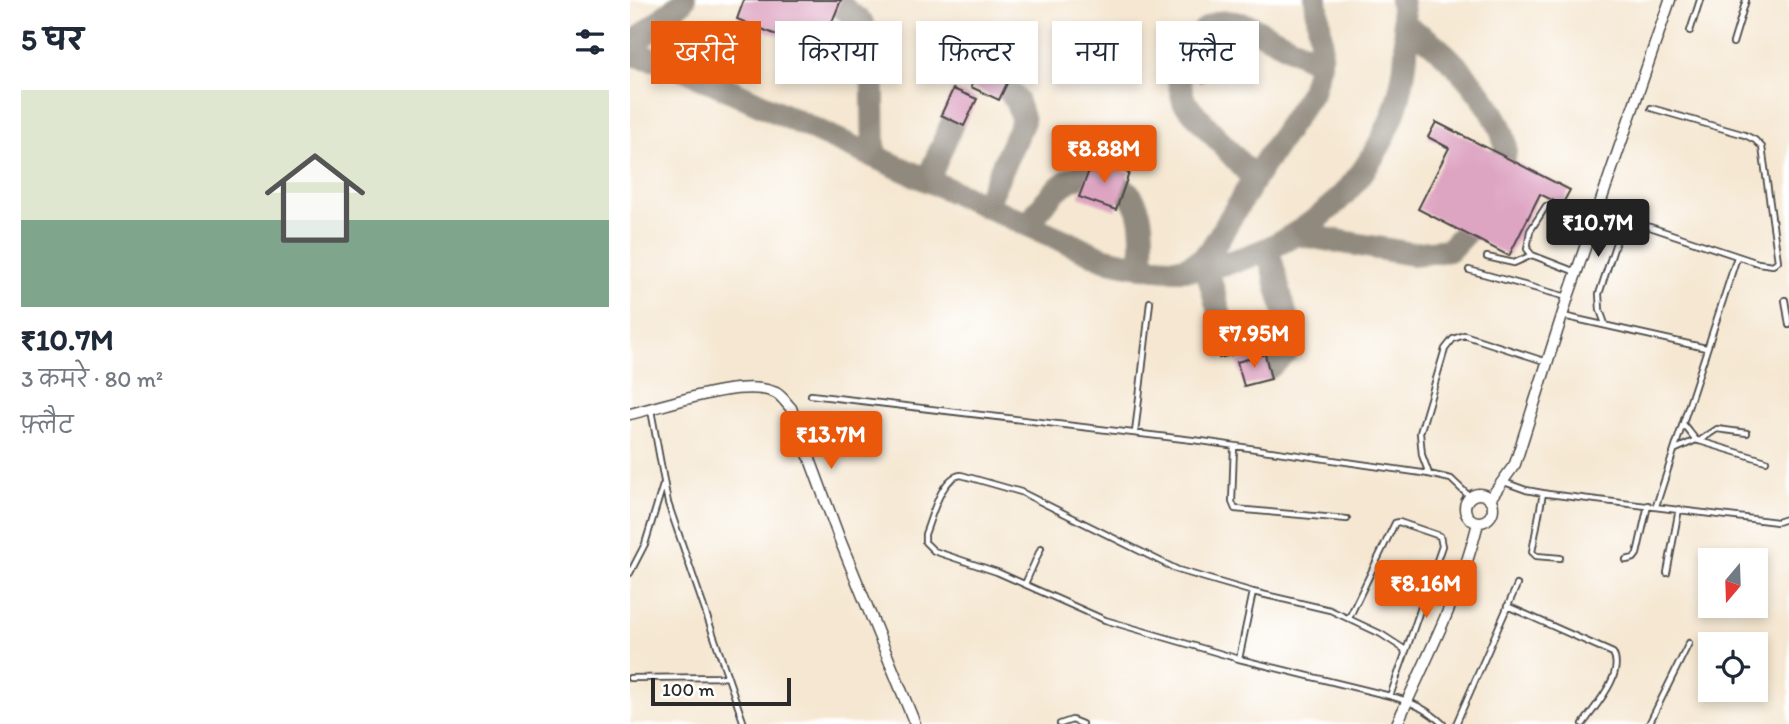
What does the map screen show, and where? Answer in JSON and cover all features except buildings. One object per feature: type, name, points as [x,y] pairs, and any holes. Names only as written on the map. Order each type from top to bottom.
[{"type":"street","points":[[1490,499],[1515,464],[1568,297],[1670,0]]},
{"type":"street","points":[[630,414],[685,398],[736,389],[770,391],[783,398],[791,408],[840,540],[915,724]]},
{"type":"street","points":[[1481,494],[1490,499],[1493,504],[1492,515],[1478,523],[1468,517],[1466,502],[1470,497],[1481,494]]},
{"type":"street","points":[[1396,724],[1460,580],[1478,523]]},
{"type":"lane","points":[[1690,31],[1700,0]]},
{"type":"lane","points":[[1733,43],[1746,0]]},
{"type":"lane","points":[[1598,210],[1737,257],[1769,265],[1778,261],[1762,147],[1755,139],[1745,135],[1651,108]]},
{"type":"lane","points":[[1577,272],[1532,255],[1527,249],[1530,231],[1546,206],[1593,224]]},
{"type":"lane","points":[[1605,324],[1600,310],[1599,293],[1624,218]]},
{"type":"lane","points":[[1487,257],[1514,263],[1532,255]]},
{"type":"lane","points":[[1656,506],[1737,257]]},
{"type":"lane","points":[[1469,270],[1568,297]]},
{"type":"lane","points":[[1785,300],[1789,326]]},
{"type":"lane","points":[[1135,433],[1150,302]]},
{"type":"lane","points":[[1563,316],[1706,348]]},
{"type":"lane","points":[[1429,474],[1422,455],[1420,433],[1445,349],[1453,339],[1464,335],[1548,362]]},
{"type":"lane","points":[[811,396],[1135,433],[1429,474],[1451,479],[1470,497]]},
{"type":"lane","points":[[651,409],[668,503],[744,724]]},
{"type":"lane","points":[[1684,424],[1698,441],[1766,461]]},
{"type":"lane","points":[[1676,449],[1698,441],[1717,429],[1747,433]]},
{"type":"lane","points":[[1234,446],[1231,502],[1236,509],[1347,519]]},
{"type":"lane","points":[[1405,653],[1402,647],[1330,610],[1178,570],[1021,492],[961,475],[953,476],[944,485],[925,534],[928,547],[1025,584],[1105,620],[1239,659],[1407,700],[1419,705],[1443,724]]},
{"type":"lane","points":[[630,573],[645,544],[663,481]]},
{"type":"lane","points":[[1504,482],[1543,493],[1777,522],[1789,519]]},
{"type":"lane","points":[[1543,493],[1532,552],[1536,556],[1560,558]]},
{"type":"lane","points":[[1626,560],[1637,554],[1648,505]]},
{"type":"lane","points":[[1667,573],[1679,509]]},
{"type":"lane","points":[[1349,618],[1395,523],[1440,536],[1442,547],[1390,696]]},
{"type":"lane","points":[[1025,584],[1041,548]]},
{"type":"lane","points":[[1456,724],[1517,585]]},
{"type":"lane","points":[[1239,659],[1254,592]]},
{"type":"lane","points":[[1507,606],[1613,653],[1617,663],[1615,676],[1583,724]]},
{"type":"lane","points":[[1648,724],[1689,643]]},
{"type":"lane","points":[[630,678],[728,677]]},
{"type":"lane","points":[[1060,724],[1072,720],[1082,724]]},
{"type":"taxiway","points":[[630,47],[684,0]]},
{"type":"taxiway","points":[[1187,267],[1201,260],[1211,250],[1312,91],[1320,63],[1321,39],[1316,0]]},
{"type":"taxiway","points":[[630,54],[689,71],[1105,259],[1144,267],[1184,269],[1227,263],[1266,249],[1303,229],[1336,203],[1363,171],[1384,135],[1399,96],[1406,53],[1401,0]]},
{"type":"taxiway","points":[[841,6],[862,23],[872,45],[874,156]]},
{"type":"taxiway","points":[[1405,26],[1427,39],[1469,80],[1500,128],[1505,143],[1504,157]]},
{"type":"taxiway","points":[[1259,31],[1320,63]]},
{"type":"taxiway","points":[[1180,84],[1184,102],[1254,179]]},
{"type":"taxiway","points":[[985,206],[1023,121],[1016,99],[1005,87]]},
{"type":"taxiway","points":[[929,177],[953,121]]},
{"type":"taxiway","points":[[1028,225],[1061,186],[1087,175]]},
{"type":"taxiway","points":[[1123,188],[1136,204],[1139,214],[1142,267]]},
{"type":"taxiway","points":[[1296,234],[1412,254],[1449,250],[1465,233]]},
{"type":"taxiway","points":[[1268,250],[1291,335],[1287,352],[1268,368]]},
{"type":"taxiway","points":[[1206,265],[1223,327]]}]
